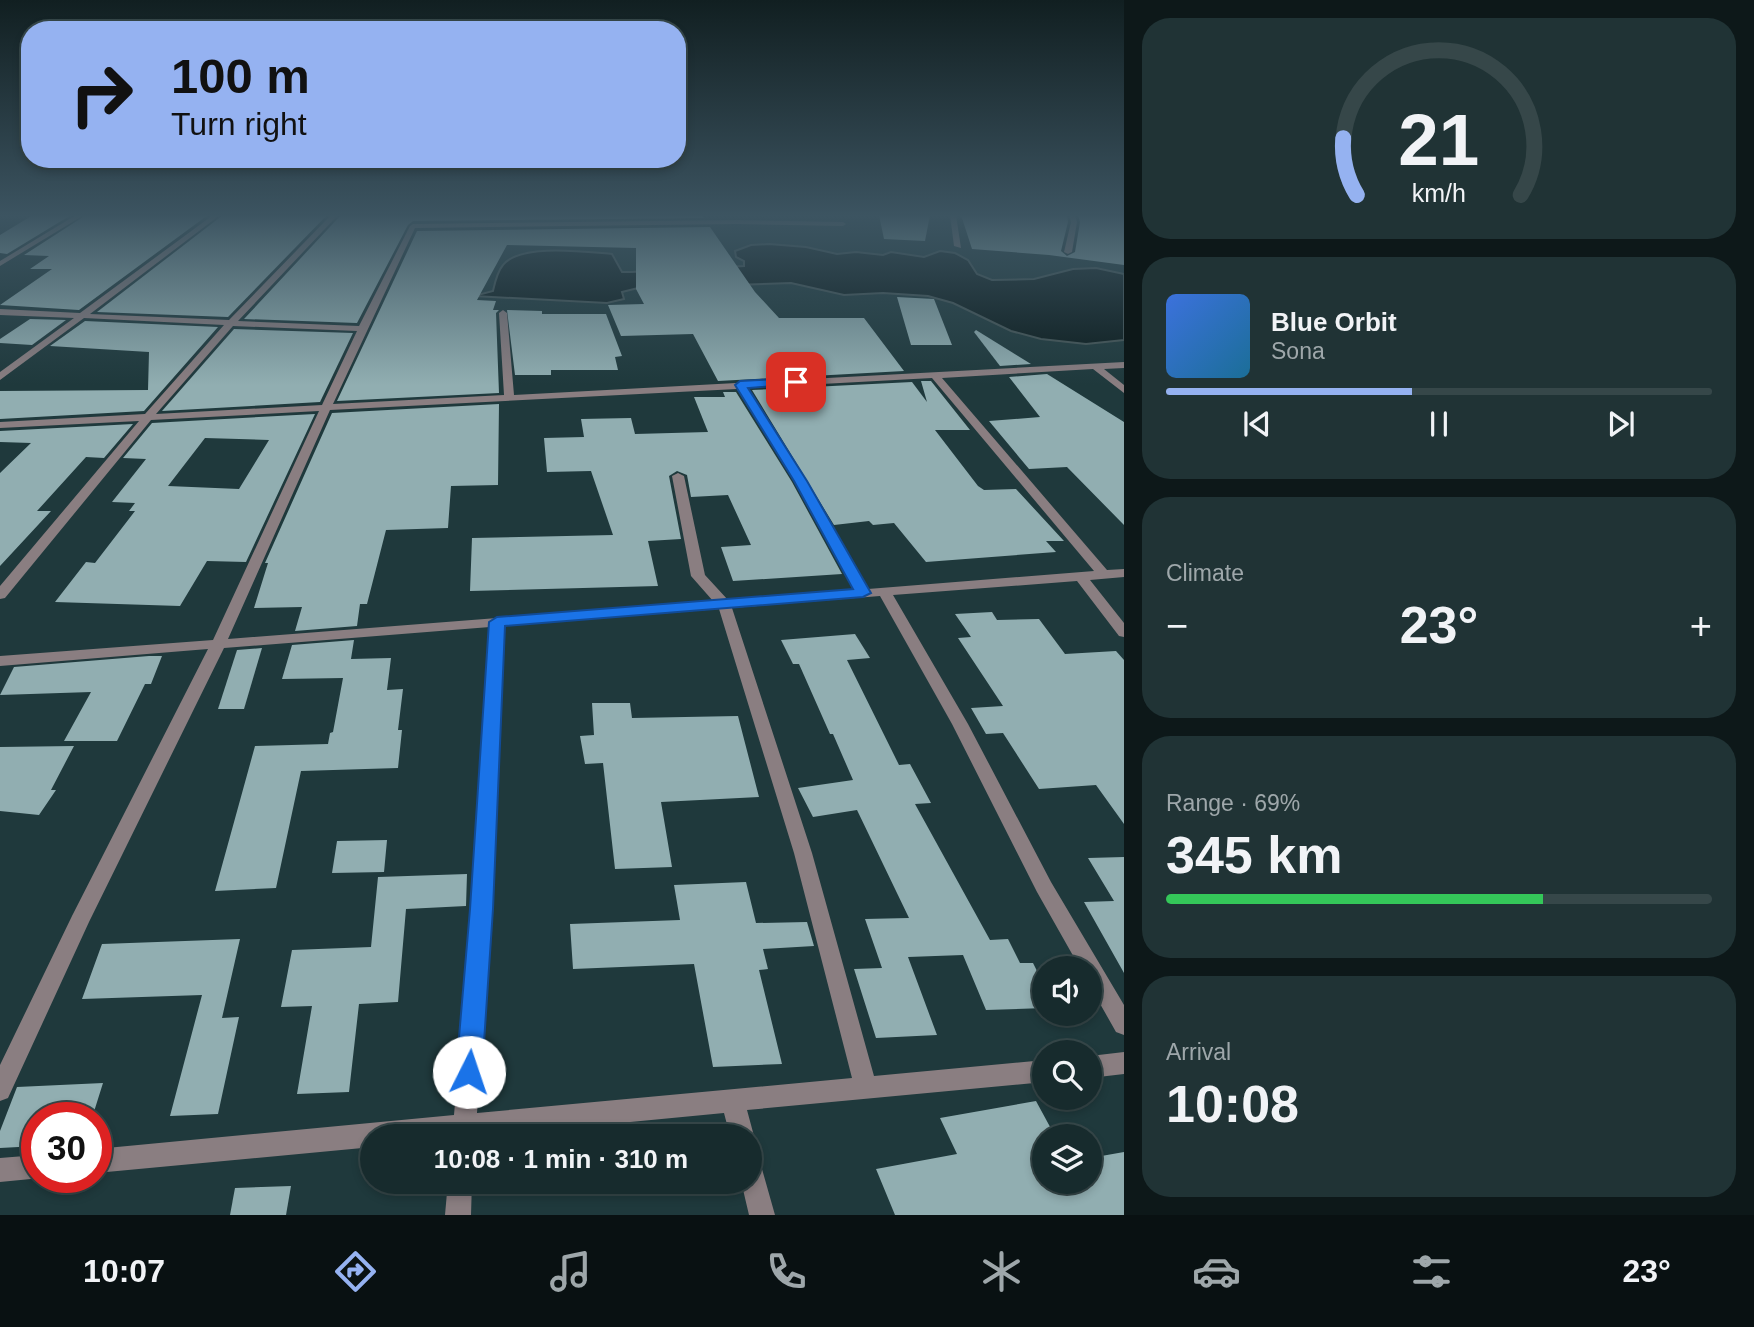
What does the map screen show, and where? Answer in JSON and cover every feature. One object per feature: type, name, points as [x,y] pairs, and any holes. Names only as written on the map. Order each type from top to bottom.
[{"type":"street","points":[[0,377],[140,272]]},
{"type":"street","points":[[0,595],[145,417],[281,272]]},
{"type":"street","points":[[0,1090],[79,922],[219,643],[362,328],[391,272]]},
{"type":"street","points":[[0,312],[362,328]]},
{"type":"street","points":[[503,313],[509,398]]},
{"type":"street","points":[[0,425],[1124,365]]},
{"type":"street","points":[[1095,366],[1124,390]]},
{"type":"street","points":[[934,374],[1104,575]]},
{"type":"street","points":[[740,385],[800,481],[863,593]]},
{"type":"street","points":[[678,476],[698,576],[724,604],[803,853],[866,1088]]},
{"type":"street","points":[[0,661],[1124,573]]},
{"type":"street","points":[[1080,576],[1124,633]]},
{"type":"street","points":[[884,591],[960,724],[1044,887],[1124,1025]]},
{"type":"street","points":[[465,1124],[482,909],[497,622]]},
{"type":"street","points":[[1102,1066],[1124,1063]]},
{"type":"street","points":[[527,1124],[1032,1072]]},
{"type":"street","points":[[733,1101],[739,1124]]},
{"type":"street","points":[[112,1160],[360,1139]]},
{"type":"street","points":[[0,1170],[21,1168]]},
{"type":"street","points":[[458,1215],[459,1194]]},
{"type":"street","points":[[757,1194],[762,1215]]},
{"type":"shaded area","points":[[499,272],[976,272],[992,280],[1034,279],[1062,272],[1113,272],[1124,274],[1124,340],[1086,344],[1041,339],[1011,331],[953,303],[928,296],[883,293],[844,295],[791,283],[638,288],[622,292],[624,299],[607,303],[474,296],[493,291]]},
{"type":"building","points":[[48,272],[131,272],[79,310],[0,305]]},
{"type":"building","points":[[149,272],[272,272],[228,317],[97,312]]},
{"type":"building","points":[[288,272],[384,272],[357,323],[244,319]]},
{"type":"building","points":[[398,272],[492,272],[477,300],[496,301],[493,310],[499,310],[496,313],[499,393],[337,401]]},
{"type":"building","points":[[636,272],[741,272],[779,318],[864,318],[904,371],[718,381],[693,334],[621,336],[608,305],[644,304],[636,289]]},
{"type":"building","points":[[897,297],[934,299],[952,345],[911,345]]},
{"type":"building","points":[[507,310],[542,311],[542,314],[606,314],[622,356],[615,357],[618,370],[551,370],[551,375],[515,375]]},
{"type":"building","points":[[30,319],[66,320],[32,345],[0,343],[0,339]]},
{"type":"building","points":[[85,321],[218,327],[144,411],[0,419],[0,391],[148,390],[149,352],[50,346]]},
{"type":"building","points":[[234,329],[353,333],[320,402],[162,411]]},
{"type":"building","points":[[976,330],[1031,364],[1000,366],[974,332]]},
{"type":"building","points":[[1047,374],[1124,422],[1124,525],[1067,467],[1029,469],[989,421],[1040,417],[1009,377]]},
{"type":"building","points":[[921,381],[931,381],[970,430],[935,430],[978,486],[984,490],[1016,489],[1064,541],[1046,541],[1056,552],[926,562],[894,523],[873,525],[869,521],[834,525],[752,390],[912,382],[927,402]]},
{"type":"building","points":[[723,392],[736,392],[792,482],[842,574],[733,581],[721,547],[751,545],[728,495],[691,497],[687,475],[677,471],[669,476],[681,539],[648,541],[658,586],[470,591],[472,538],[613,535],[591,471],[547,472],[544,438],[584,437],[581,419],[631,418],[635,434],[708,432],[694,397],[725,397]]},
{"type":"building","points":[[499,404],[498,485],[451,486],[448,528],[386,530],[367,604],[360,604],[357,626],[295,631],[302,607],[254,608],[268,563],[265,563],[332,413]]},
{"type":"building","points":[[315,414],[246,562],[207,561],[180,606],[55,602],[86,562],[95,563],[135,511],[129,511],[135,503],[112,502],[146,459],[123,458],[152,423]],"holes":[[[205,438],[269,440],[239,489],[168,486]]]},
{"type":"building","points":[[133,424],[104,458],[86,457],[37,511],[51,511],[0,566],[0,473],[31,443],[0,442],[0,431]]},
{"type":"building","points":[[992,612],[997,620],[1039,619],[1065,654],[1116,651],[1124,660],[1124,824],[1096,785],[1039,789],[1003,733],[986,734],[971,708],[1003,706],[958,638],[971,637],[955,614]]},
{"type":"building","points":[[855,634],[870,658],[847,660],[899,765],[910,764],[931,803],[915,804],[990,940],[1008,939],[1020,963],[1032,963],[1032,1008],[986,1010],[963,955],[908,957],[937,1035],[876,1038],[854,969],[882,968],[865,919],[909,918],[857,810],[813,817],[798,788],[853,780],[799,664],[793,664],[781,640]]},
{"type":"building","points":[[354,640],[351,659],[391,658],[387,690],[403,689],[398,730],[402,730],[398,768],[301,771],[276,888],[215,891],[255,746],[328,744],[330,733],[333,732],[343,678],[282,679],[292,645]]},
{"type":"building","points":[[262,648],[244,709],[218,709],[237,650]]},
{"type":"building","points":[[162,656],[151,684],[145,684],[117,741],[64,741],[91,692],[0,695],[14,667]]},
{"type":"building","points":[[592,703],[630,703],[632,718],[738,716],[759,797],[661,802],[672,867],[615,869],[603,763],[585,764],[580,736],[594,735]]},
{"type":"building","points":[[74,746],[51,790],[56,790],[39,815],[0,811],[0,747]]},
{"type":"building","points":[[387,840],[384,872],[332,873],[337,841]]},
{"type":"building","points":[[1124,857],[1124,973],[1084,902],[1114,901],[1088,858]]},
{"type":"building","points":[[467,874],[466,906],[406,909],[398,1002],[359,1004],[349,1092],[297,1094],[312,1006],[281,1007],[292,950],[371,947],[378,877]]},
{"type":"building","points":[[746,882],[756,923],[807,922],[814,946],[763,949],[768,969],[759,970],[782,1064],[713,1067],[694,964],[573,969],[570,924],[680,920],[674,885]]},
{"type":"building","points":[[240,939],[222,1018],[239,1017],[218,1114],[170,1116],[202,995],[82,999],[102,944]]},
{"type":"building","points":[[103,1083],[97,1102],[21,1102],[21,1147],[0,1148],[0,1131],[17,1087]]},
{"type":"building","points":[[1032,1102],[1032,1110],[1041,1110],[1048,1124],[1032,1124],[1032,1194],[1102,1194],[1102,1156],[1124,1152],[1124,1215],[895,1215],[876,1169],[957,1154],[940,1118]]},
{"type":"building","points":[[291,1186],[286,1215],[230,1215],[235,1188]]},
{"type":"route","points":[[469,1072],[482,909],[497,622],[863,593],[800,481],[740,385],[796,382]]}]
